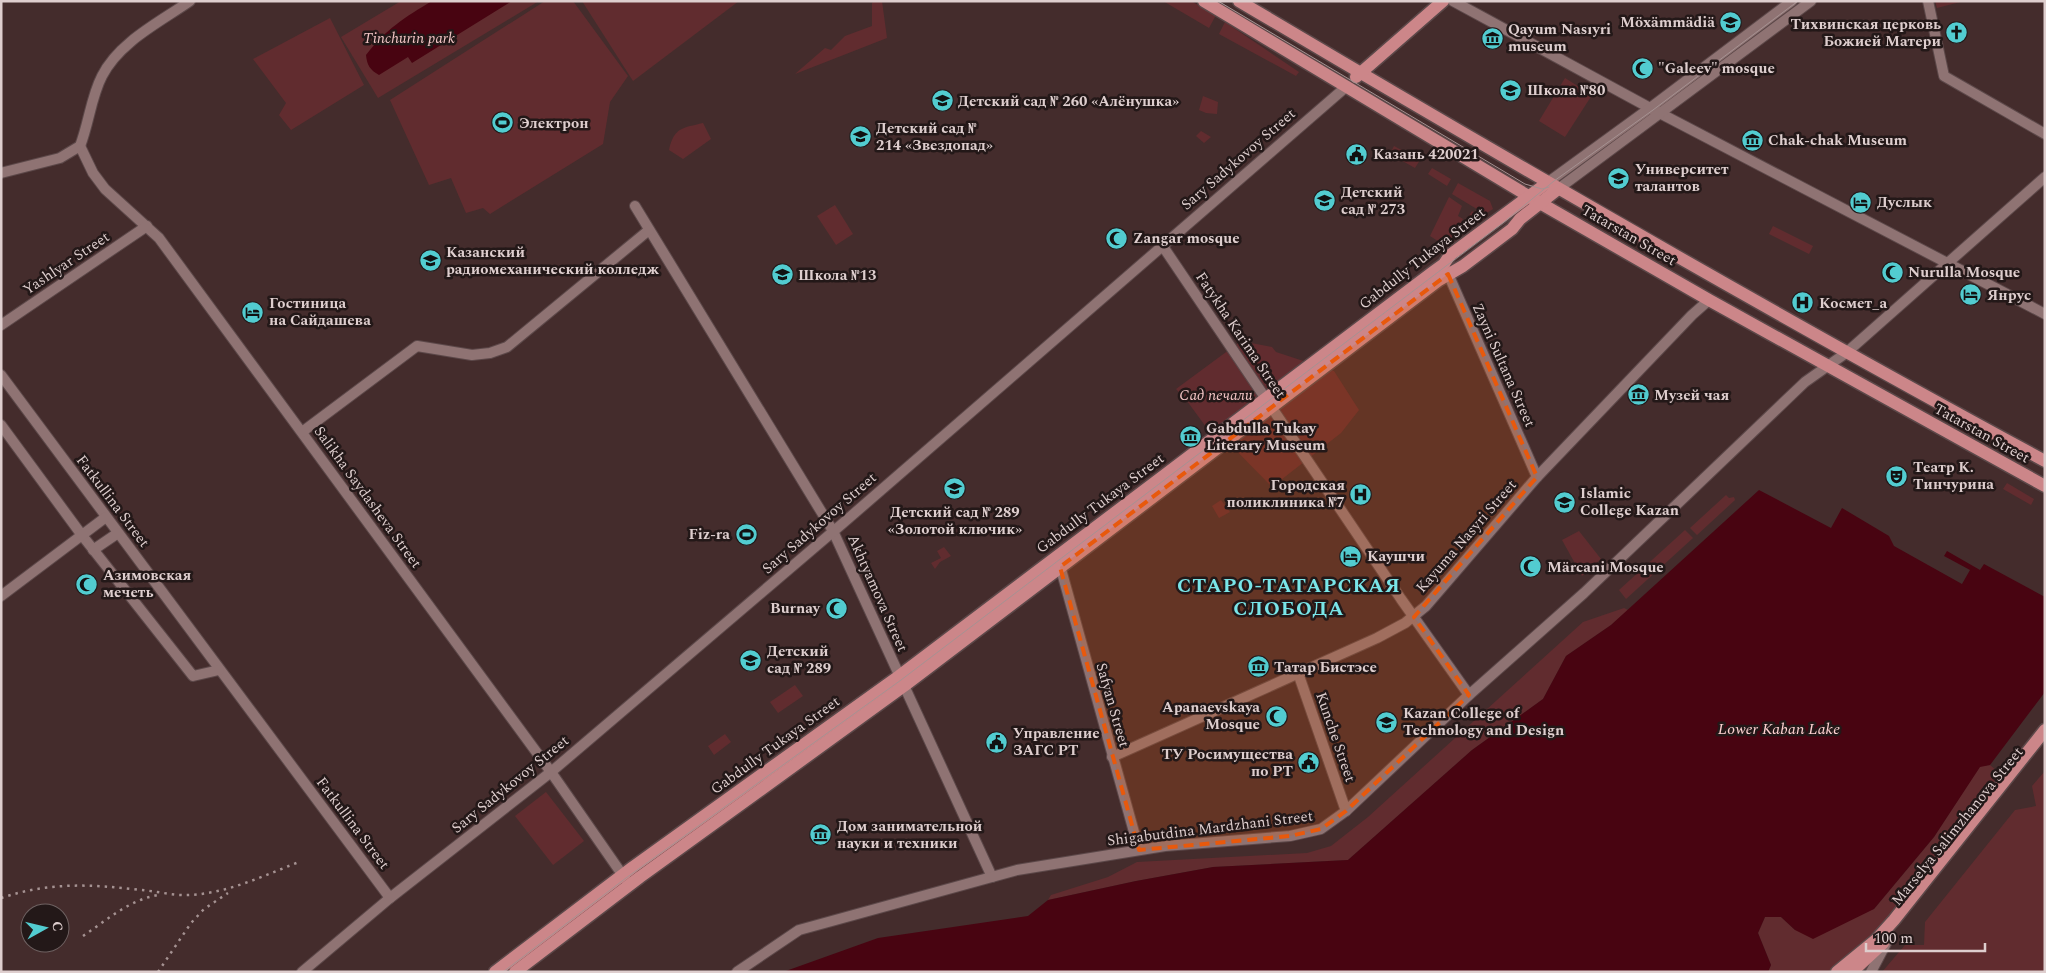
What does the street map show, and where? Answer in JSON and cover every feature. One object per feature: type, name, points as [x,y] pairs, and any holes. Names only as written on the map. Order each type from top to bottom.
[{"type":"main road","name":"Tatarstan Street","points":[[1204,1],[1535,200],[1709,300],[2045,486]]},
{"type":"main road","name":"Tatarstan Street","points":[[1239,1],[1547,183],[1846,353],[2045,460]]},
{"type":"main road","points":[[1347,86],[1443,1]]},
{"type":"main road","name":"Gabdully Tukaya Street","points":[[495,972],[901,681],[1446,269],[1463,266],[1512,229],[1547,183]]},
{"type":"main road","name":"Gabdully Tukaya Street","points":[[1535,200],[1558,189]]},
{"type":"main road","points":[[1837,972],[1876,940],[1894,920],[2045,730]]},
{"type":"main road","name":"Marselya Salimzhanova Street","points":[[1852,972],[1890,936],[2045,743]]},
{"type":"main road","name":"Gabdully Tukaya Street","points":[[515,972],[627,879]]},
{"type":"street","points":[[1,173],[60,158],[80,146],[102,76],[113,59],[130,43],[190,1]]},
{"type":"street","points":[[1453,1],[1661,114],[2045,314]]},
{"type":"street","name":"Gabdully Tukaya Street","points":[[1547,183],[1792,1]]},
{"type":"street","points":[[1558,189],[1811,1]]},
{"type":"street","points":[[1928,1],[1944,76],[2045,134]]},
{"type":"street","name":"Sary Sadykovoy Street","points":[[302,972],[390,898],[550,772],[834,532],[1347,86]]},
{"type":"street","name":"Salikha Saydasheva Street","points":[[80,146],[99,181],[159,238],[627,879]]},
{"type":"street","name":"Shigabutdina Mardzhani Street","points":[[737,972],[799,930],[1018,870],[1165,846],[1304,834],[1321,829],[1346,811],[1469,694],[1584,593],[1805,382],[1846,353],[2045,177]]},
{"type":"street","name":"Akhtyamova Street","points":[[635,206],[834,532],[992,877]]},
{"type":"street","name":"Yashlyar Street","points":[[1,325],[147,226]]},
{"type":"street","points":[[302,432],[417,346],[472,355],[490,353],[507,347],[649,230]]},
{"type":"street","name":"Fatykha Karima Street","points":[[1162,245],[1400,599],[1469,694]]},
{"type":"street","name":"Zayni Sultana Street","points":[[1446,269],[1537,477]]},
{"type":"street","name":"Kayuma Nasyri Street","points":[[1112,757],[1377,638],[1414,617],[1426,606],[1537,477],[1692,315],[1709,300]]},
{"type":"street","name":"Fatkullina Street","points":[[1,375],[390,898]]},
{"type":"street","points":[[1,425],[93,550],[193,676],[219,670]]},
{"type":"street","points":[[1,596],[106,517]]},
{"type":"street","points":[[93,550],[118,533]]},
{"type":"street","name":"Safyan Street","points":[[1059,561],[1139,850]]},
{"type":"street","name":"Kunche Street","points":[[1298,674],[1346,811]]},
{"type":"street","points":[[1871,972],[1890,936]]},
{"type":"highlighted area","points":[[1448,274],[1537,477],[1414,617],[1469,695],[1346,811],[1321,829],[1290,836],[1139,850],[1060,567]]},
{"type":"green space","name":"Tinchurin park","points":[[401,1],[539,1],[378,98],[341,37]]},
{"type":"green space","name":"Электрон","points":[[545,1],[573,1],[628,76],[610,102],[603,144],[490,214],[483,208],[466,213],[451,178],[429,185],[390,100]]},
{"type":"green space","points":[[582,1],[739,1],[633,81]]},
{"type":"green space","points":[[874,1],[882,1],[887,38],[795,74],[825,48],[831,50],[845,36],[872,26],[872,3]]},
{"type":"green space","points":[[1163,1],[1191,1],[1216,15],[1209,28]]},
{"type":"green space","points":[[1935,1],[1964,1],[1937,8]]},
{"type":"green space","points":[[330,18],[364,85],[291,130],[279,115],[286,103],[253,59]]},
{"type":"green space","points":[[1225,22],[1299,72],[1296,76],[1219,34]]},
{"type":"green space","points":[[1565,78],[1592,95],[1565,137],[1539,121]]},
{"type":"green space","points":[[1203,96],[1218,102],[1217,114],[1199,110]]},
{"type":"green space","points":[[703,123],[711,139],[683,159],[669,150],[671,142],[680,130]]},
{"type":"green space","points":[[1201,131],[1211,137],[1204,143],[1196,136]]},
{"type":"green space","points":[[1394,146],[1420,160],[1415,168],[1390,154]]},
{"type":"green space","points":[[1432,168],[1451,179],[1447,186],[1428,174]]},
{"type":"green space","points":[[1458,183],[1490,201],[1493,209],[1485,214],[1452,194]]},
{"type":"green space","points":[[1449,197],[1462,206],[1458,216],[1463,219],[1448,244],[1444,245],[1430,236]]},
{"type":"green space","points":[[835,205],[853,234],[836,245],[817,216]]},
{"type":"green space","points":[[1472,211],[1481,217],[1465,231],[1461,228]]},
{"type":"green space","points":[[1773,226],[1813,246],[1809,254],[1769,234]]},
{"type":"green space","name":"Сад печали","points":[[1241,341],[1272,347],[1276,352],[1334,371],[1359,410],[1341,433],[1272,487],[1214,428],[1209,431],[1176,389]]},
{"type":"green space","points":[[2007,483],[2034,499],[2031,505],[2003,489]]},
{"type":"green space","points":[[1726,495],[1729,498],[1734,497],[1735,500],[1697,535],[1690,528]]},
{"type":"green space","points":[[1221,500],[1230,512],[1219,518],[1212,506]]},
{"type":"green space","points":[[1685,530],[1693,538],[1626,599],[1619,590]]},
{"type":"green space","points":[[1579,531],[1601,559],[1582,576],[1562,540]]},
{"type":"green space","points":[[944,547],[951,556],[940,562],[935,569],[931,563],[941,558],[937,551]]},
{"type":"green space","points":[[1624,608],[1628,610],[1611,625],[1566,656],[1543,699],[1472,750],[1348,860],[1213,867],[1048,900],[1051,895],[1108,877],[1137,862],[1307,853],[1331,846],[1368,817],[1583,622]]},
{"type":"green space","points":[[795,685],[803,696],[778,713],[770,702]]},
{"type":"green space","points":[[725,734],[731,742],[714,755],[708,746]]},
{"type":"green space","points":[[1990,765],[2003,776],[1907,898],[1870,938],[1832,972],[1768,972],[1771,965],[1758,933],[1765,917],[1781,917],[1795,930],[1874,909],[1934,837],[1980,766]]},
{"type":"green space","points":[[2045,771],[2045,972],[1882,972],[1905,945],[1924,945],[1925,922],[2015,810],[2036,806],[2032,786]]},
{"type":"green space","points":[[546,792],[584,841],[553,865],[515,816]]},
{"type":"water","points":[[432,1],[512,1],[412,63],[408,57],[379,75],[373,71],[368,64],[366,55],[373,46],[396,25]]},
{"type":"water","name":"Lower Kaban Lake","points":[[1759,490],[1831,528],[1842,508],[1889,536],[1894,546],[1962,584],[1970,570],[1944,556],[1947,551],[1980,570],[1984,564],[2045,597],[2045,692],[1990,765],[1980,767],[1934,837],[1874,909],[1813,939],[1795,930],[1781,917],[1765,917],[1758,933],[1771,965],[1768,972],[783,972],[878,938],[1028,916],[1048,900],[1136,881],[1213,867],[1348,860],[1472,750],[1543,699],[1566,656],[1611,625]]},
{"type":"tram line","points":[[1218,1],[1525,184],[1542,189],[1549,187]]},
{"type":"tram line","points":[[503,972],[626,878],[901,680],[1504,222],[1554,181],[1653,110],[1798,1]]},
{"type":"railway","points":[[1,898],[36,889],[70,886],[123,888],[178,895],[204,894],[245,883],[299,862]]},
{"type":"railway","points":[[158,972],[191,923],[204,909],[228,893]]},
{"type":"railway","points":[[83,936],[137,901],[158,895]]},
{"type":"place","name":"Möxämmädiä","points":[[1731,22]]},
{"type":"place","name":"Тихвинская церковь Божией Матери","points":[[1957,33]]},
{"type":"place","name":"Qayum Nasıyri museum","points":[[1492,38]]},
{"type":"place","name":"\"Galeev\" mosque","points":[[1642,68]]},
{"type":"place","name":"Школа №80","points":[[1511,90]]},
{"type":"place","name":"Детский сад № 260 «Алёнушка»","points":[[942,101]]},
{"type":"place","name":"Электрон","points":[[503,123]]},
{"type":"place","name":"Детский сад № 214 «Звездопад»","points":[[860,137]]},
{"type":"place","name":"Chak-chak Museum","points":[[1752,140]]},
{"type":"place","name":"Казань 420021","points":[[1357,154]]},
{"type":"place","name":"Университет талантов","points":[[1619,178]]},
{"type":"place","name":"Детский сад № 273","points":[[1325,201]]},
{"type":"place","name":"Дуслык","points":[[1861,202]]},
{"type":"place","name":"Zangar mosque","points":[[1117,238]]},
{"type":"place","name":"Казанский радиомеханический колледж","points":[[430,261]]},
{"type":"place","name":"Nurulla Mosque","points":[[1892,272]]},
{"type":"place","name":"Школа №13","points":[[782,275]]},
{"type":"place","name":"Янрус","points":[[1971,295]]},
{"type":"place","name":"Космет_а","points":[[1803,303]]},
{"type":"place","name":"Гостиница на Сайдашева","points":[[253,312]]},
{"type":"place","name":"Музей чая","points":[[1638,395]]},
{"type":"place","name":"Gabdulla Tukay Literary Museum","points":[[1190,437]]},
{"type":"place","name":"Театр К. Тинчурина","points":[[1897,476]]},
{"type":"place","name":"Детский сад № 289 «Золотой ключик»","points":[[955,489]]},
{"type":"place","name":"Городская поликлиника №7","points":[[1361,494]]},
{"type":"place","name":"Islamic College Kazan","points":[[1564,502]]},
{"type":"place","name":"Fiz-ra","points":[[746,534]]},
{"type":"place","name":"Каушчи","points":[[1351,556]]},
{"type":"place","name":"Märcani Mosque","points":[[1531,567]]},
{"type":"place","name":"Азимовская мечеть","points":[[87,584]]},
{"type":"place","name":"Burnay","points":[[836,608]]},
{"type":"place","name":"Детский сад № 289","points":[[751,660]]},
{"type":"place","name":"Татар Бистэсе","points":[[1258,667]]},
{"type":"place","name":"Apanaevskaya Mosque","points":[[1276,716]]},
{"type":"place","name":"Kazan College of Technology and Design","points":[[1387,722]]},
{"type":"place","name":"Управление ЗАГС РТ","points":[[997,742]]},
{"type":"place","name":"ТУ Росимущества по РТ","points":[[1309,763]]},
{"type":"place","name":"Дом занимательной науки и техники","points":[[821,835]]},
{"type":"district","name":"СТАРО-ТАТАРСКАЯ СЛОБОДА","points":[[1289,596]]}]
